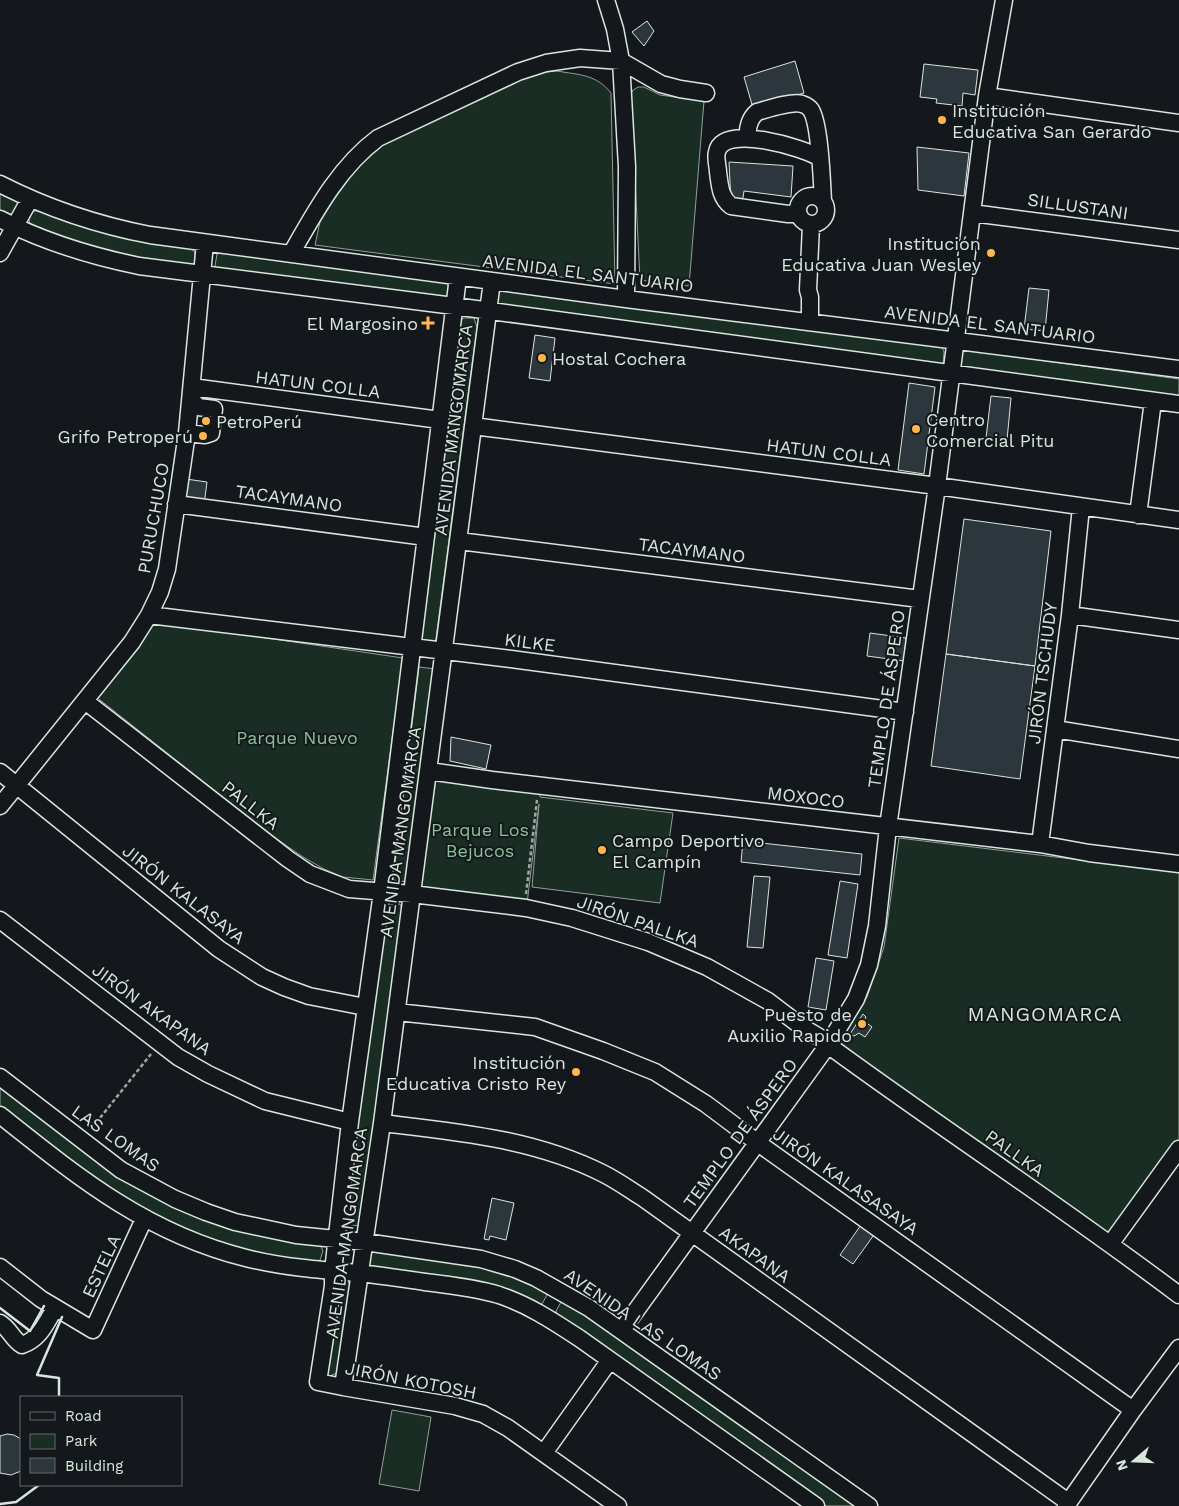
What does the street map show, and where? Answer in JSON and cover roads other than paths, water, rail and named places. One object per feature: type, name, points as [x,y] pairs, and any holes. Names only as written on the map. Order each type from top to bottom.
[{"type":"street","points":[[606,0],[615,29],[621,61],[627,167],[626,299]]},
{"type":"street","name":"TEMPLO DE ÁSPERO","points":[[622,1330],[829,1044],[856,999],[869,965],[877,926],[888,827],[937,486],[987,96],[1004,0]]},
{"type":"street","points":[[291,254],[311,218],[349,163],[362,150],[378,138],[518,72],[546,63],[580,58],[621,61],[660,84],[706,93]]},
{"type":"street","points":[[987,96],[1179,123]]},
{"type":"street","points":[[748,137],[750,123],[757,112],[796,103],[810,108],[814,116],[826,215],[820,223],[813,225],[802,221],[797,213],[799,204],[806,197],[815,196],[823,202]]},
{"type":"street","points":[[797,213],[760,211],[732,206],[725,201],[720,188],[717,152],[722,144],[730,140],[748,137],[803,150],[820,158]]},
{"type":"street","name":"AVENIDA EL SANTUARIO","points":[[0,184],[30,199],[119,229],[205,243],[626,299],[1179,369]]},
{"type":"street","points":[[0,253],[30,199]]},
{"type":"street","name":"SILLUSTANI","points":[[972,212],[1179,240]]},
{"type":"street","points":[[0,220],[57,244],[106,259],[139,266],[454,306],[1179,404]]},
{"type":"street","points":[[810,321],[810,297],[808,290],[813,225]]},
{"type":"street","name":"PURUCHUCO","points":[[0,806],[132,642],[150,615],[160,592],[167,569],[176,504],[194,434],[200,401],[201,274],[205,243]]},
{"type":"street","name":"AVENIDA MANGOMARCA","points":[[318,1382],[333,1286],[333,1271],[350,1122],[382,892],[458,277]]},
{"type":"street","name":"AVENIDA MANGOMARCA","points":[[343,1388],[382,1124],[492,281]]},
{"type":"street","points":[[194,434],[211,433],[200,401],[219,391]]},
{"type":"street","name":"HATUN COLLA","points":[[200,401],[219,391],[440,420]]},
{"type":"street","points":[[1138,515],[1153,401]]},
{"type":"street","name":"HATUN COLLA","points":[[473,426],[937,486],[1179,520]]},
{"type":"street","name":"TACAYMANO","points":[[176,504],[426,537]]},
{"type":"street","name":"JIRÓN TSCHUDY","points":[[1040,844],[1070,615],[1081,507]]},
{"type":"street","name":"TACAYMANO","points":[[459,541],[920,599]]},
{"type":"street","name":"KILKE","points":[[150,615],[511,659],[905,712]]},
{"type":"street","points":[[1070,615],[1179,630]]},
{"type":"street","name":"PALLKA","points":[[85,701],[288,859],[310,874],[348,889],[412,894]]},
{"type":"street","points":[[1055,729],[1179,749]]},
{"type":"street","name":"MOXOCO","points":[[429,771],[1040,844],[1089,853],[1179,864]]},
{"type":"street","name":"JIRÓN KALASAYA","points":[[0,772],[219,949],[262,977],[309,996],[365,1007]]},
{"type":"street","name":"JIRÓN PALLKA","points":[[412,894],[526,908],[572,918],[648,942],[707,966],[768,1001],[802,1027],[829,1044]]},
{"type":"street","name":"JIRÓN AKAPANA","points":[[0,920],[178,1057],[208,1074],[265,1101],[350,1122]]},
{"type":"street","name":"JIRÓN KALASASAYA","points":[[397,1012],[535,1027],[604,1051],[656,1072],[706,1104],[1133,1410]]},
{"type":"street","name":"PALLKA","points":[[829,1044],[884,1086],[1110,1243],[1179,1294]]},
{"type":"street","name":"LAS LOMAS","points":[[0,1077],[121,1170],[175,1199],[206,1212],[265,1229],[296,1235],[337,1238]]},
{"type":"street","points":[[0,1115],[94,1188],[144,1219],[178,1235],[245,1257],[278,1264],[465,1287],[498,1295],[545,1315],[816,1506]]},
{"type":"street","name":"AKAPANA","points":[[382,1124],[472,1133],[518,1143],[559,1155],[605,1174],[643,1198],[1067,1504]]},
{"type":"street","points":[[1110,1243],[1179,1148]]},
{"type":"street","name":"ESTELA","points":[[55,1308],[93,1330],[144,1219]]},
{"type":"street","name":"AVENIDA LAS LOMAS","points":[[337,1238],[481,1259],[515,1269],[559,1290],[622,1330],[868,1506]]},
{"type":"street","points":[[0,1266],[55,1308],[40,1333],[29,1343],[22,1345],[16,1341],[7,1327],[0,1323]]},
{"type":"street","points":[[545,1315],[559,1290]]},
{"type":"street","points":[[1067,1504],[1179,1348]]},
{"type":"street","points":[[544,1453],[610,1360]]},
{"type":"street","name":"JIRÓN KOTOSH","points":[[318,1382],[343,1388],[455,1406],[483,1414],[508,1428],[618,1506]]},
{"type":"place","name":"Institución Educativa San Gerardo","points":[[942,120]]},
{"type":"place","name":"Institución Educativa Juan Wesley","points":[[991,253]]},
{"type":"place","name":"El Margosino","points":[[428,323]]},
{"type":"place","name":"Hostal Cochera","points":[[542,358]]},
{"type":"place","name":"PetroPerú","points":[[206,421]]},
{"type":"place","name":"Centro Comercial Pitu","points":[[916,429]]},
{"type":"place","name":"Grifo Petroperú","points":[[203,436]]},
{"type":"place","name":"Campo Deportivo El Campín","points":[[602,850]]},
{"type":"place","name":"Puesto de Auxilio Rapido","points":[[862,1024]]},
{"type":"place","name":"Institución Educativa Cristo Rey","points":[[576,1072]]},
{"type":"district","name":"MANGOMARCA","points":[[1045,1014]]},
{"type":"park label","name":"Parque Nuevo","points":[[297,737]]},
{"type":"park label","name":"Parque Los Bejucos","points":[[480,840]]}]
